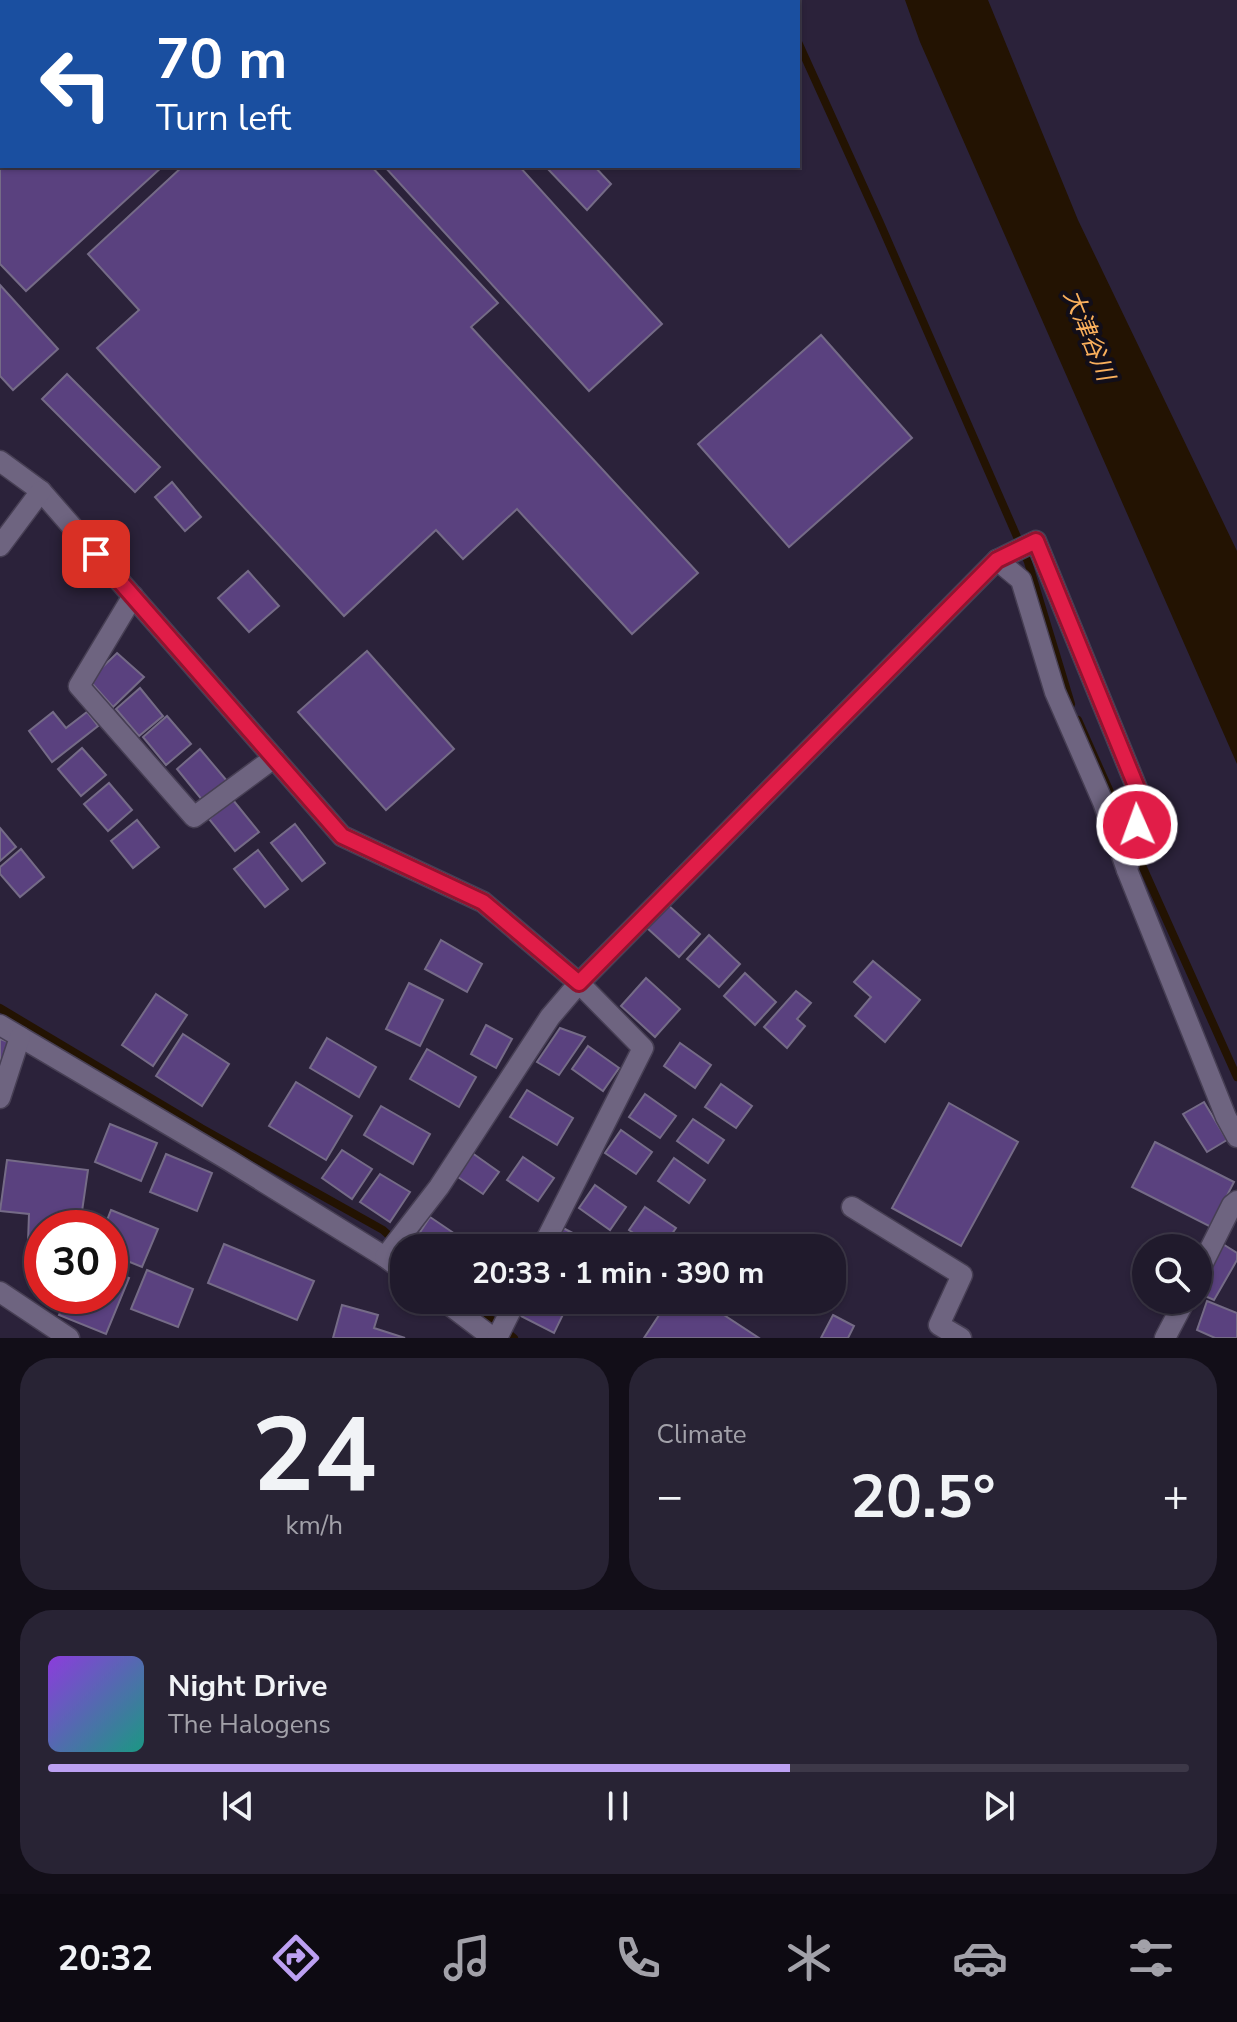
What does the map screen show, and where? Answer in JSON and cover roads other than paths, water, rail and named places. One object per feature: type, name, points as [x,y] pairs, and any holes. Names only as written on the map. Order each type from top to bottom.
[{"type":"street","points":[[0,461],[41,491],[342,836],[483,902],[579,983],[643,1048],[549,1234]]},
{"type":"street","points":[[0,546],[41,491]]},
{"type":"street","points":[[385,1257],[439,1187],[550,1017],[579,983],[997,560],[1036,541],[1143,803],[1127,870]]},
{"type":"street","points":[[997,560],[1021,580],[1055,692],[1103,802],[1127,870],[1226,1117],[1237,1137]]},
{"type":"street","points":[[133,596],[79,686],[194,817],[274,758]]},
{"type":"street","points":[[0,1025],[230,1161],[390,1261]]},
{"type":"street","points":[[0,1098],[20,1037]]},
{"type":"street","points":[[1212,1245],[1237,1201]]},
{"type":"street","points":[[852,1207],[962,1275],[939,1325],[961,1338]]},
{"type":"street","points":[[0,1292],[69,1338]]},
{"type":"street","points":[[462,1314],[495,1338],[508,1314]]},
{"type":"street","points":[[1165,1338],[1178,1314]]},
{"type":"water","name":"大津谷川","points":[[905,0],[988,0],[1078,220],[1237,551],[1237,764],[920,42]]},
{"type":"waterway","points":[[800,46],[1028,562],[1071,704]]},
{"type":"waterway","points":[[1078,720],[1131,839]]},
{"type":"waterway","points":[[1136,852],[1237,1077]]},
{"type":"waterway","points":[[0,1008],[390,1236]]},
{"type":"waterway","points":[[484,1314],[514,1338]]}]
